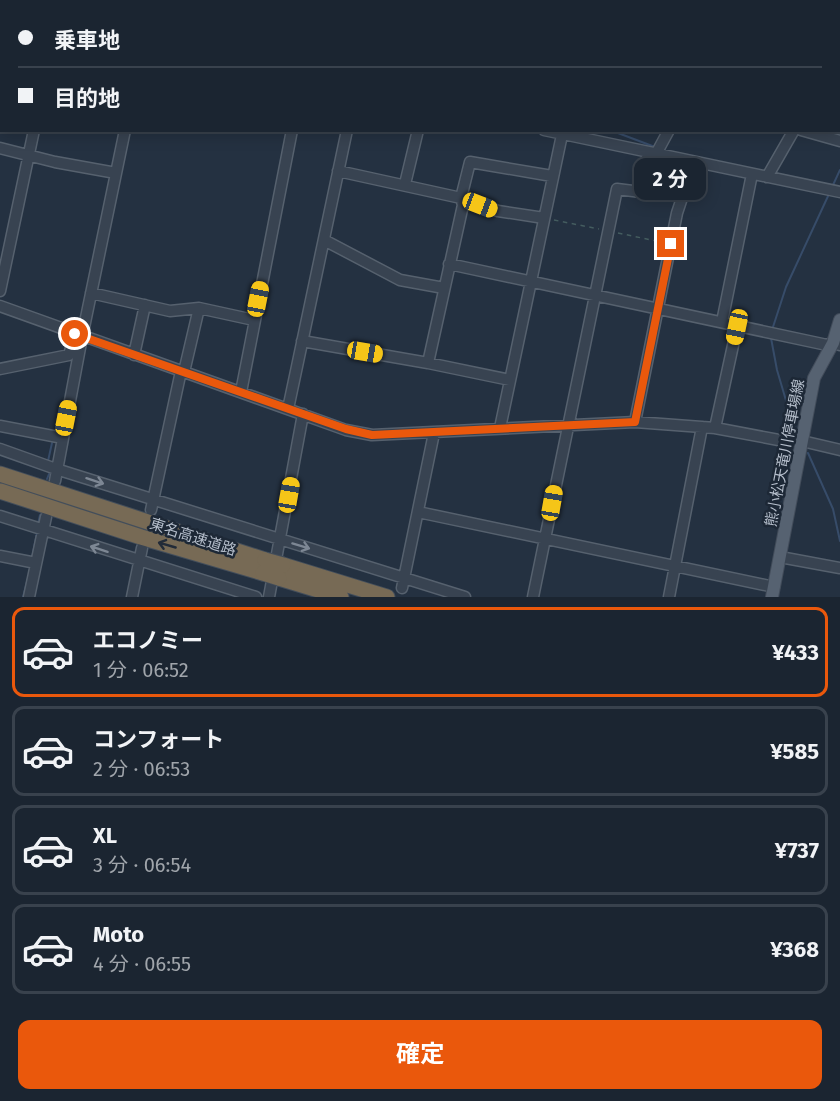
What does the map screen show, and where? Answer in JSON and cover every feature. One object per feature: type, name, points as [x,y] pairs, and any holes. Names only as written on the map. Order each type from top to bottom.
[{"type":"highway","name":"東名高速道路","points":[[0,474],[281,572],[341,597]]},
{"type":"highway","name":"東名高速道路","points":[[0,491],[141,537],[264,566]]},
{"type":"highway","name":"東名高速道路","points":[[281,572],[387,597]]},
{"type":"main road","name":"熊小松天竜川停車場線","points":[[773,592],[814,378],[836,344],[840,320]]},
{"type":"street","points":[[0,291],[34,132]]},
{"type":"street","points":[[0,369],[69,355],[92,293],[125,132]]},
{"type":"street","points":[[241,392],[292,132]]},
{"type":"street","points":[[288,409],[346,132]]},
{"type":"street","points":[[405,184],[418,132]]},
{"type":"street","points":[[500,428],[562,132],[656,150],[694,162],[752,174],[768,174],[840,192]]},
{"type":"street","points":[[533,597],[617,189],[641,192],[656,150],[668,132]]},
{"type":"street","points":[[768,174],[793,132]]},
{"type":"street","points":[[808,132],[840,141]]},
{"type":"street","points":[[0,148],[116,173]]},
{"type":"street","points":[[428,363],[470,162],[552,176]]},
{"type":"street","points":[[635,422],[677,213],[694,162]]},
{"type":"street","points":[[338,171],[461,198],[498,212],[544,218]]},
{"type":"street","points":[[722,322],[752,174]]},
{"type":"street","points":[[324,240],[400,280],[444,288]]},
{"type":"street","points":[[449,264],[737,327],[827,345],[836,344]]},
{"type":"street","points":[[92,293],[170,311],[199,308],[254,320]]},
{"type":"street","points":[[134,355],[145,305]]},
{"type":"street","points":[[0,306],[288,409],[346,429],[372,435],[635,422],[715,428],[784,441],[802,441],[840,450]]},
{"type":"street","points":[[152,505],[199,308]]},
{"type":"street","points":[[715,428],[737,327]]},
{"type":"street","points":[[55,475],[63,438],[78,335]]},
{"type":"street","points":[[302,341],[510,380]]},
{"type":"street","points":[[269,597],[303,414]]},
{"type":"street","points":[[0,426],[63,438]]},
{"type":"street","points":[[669,597],[702,427]]},
{"type":"street","points":[[404,583],[434,433]]},
{"type":"street","points":[[0,449],[55,475],[152,505],[281,540],[404,583],[465,597]]},
{"type":"street","points":[[418,512],[675,565],[773,592]]},
{"type":"street","points":[[0,516],[256,597]]},
{"type":"street","points":[[29,597],[36,563],[38,528],[46,517]]},
{"type":"street","points":[[132,597],[142,548]]},
{"type":"street","points":[[0,556],[36,563]]},
{"type":"street","points":[[780,557],[840,568]]},
{"type":"waterway","points":[[615,132],[655,147]]},
{"type":"waterway","points":[[833,185],[840,170]]},
{"type":"waterway","points":[[773,327],[786,287],[829,194]]},
{"type":"waterway","points":[[771,338],[777,370],[795,431]]},
{"type":"waterway","points":[[48,461],[52,443]]},
{"type":"waterway","points":[[808,453],[833,509],[840,541]]},
{"type":"waterway","points":[[47,479],[49,474]]},
{"type":"waterway","points":[[38,524],[40,515]]},
{"type":"waterway","points":[[32,558],[37,533]]},
{"type":"waterway","points":[[23,597],[28,578]]},
{"type":"route","points":[[75,334],[346,429],[372,435],[635,422],[671,244]]}]
